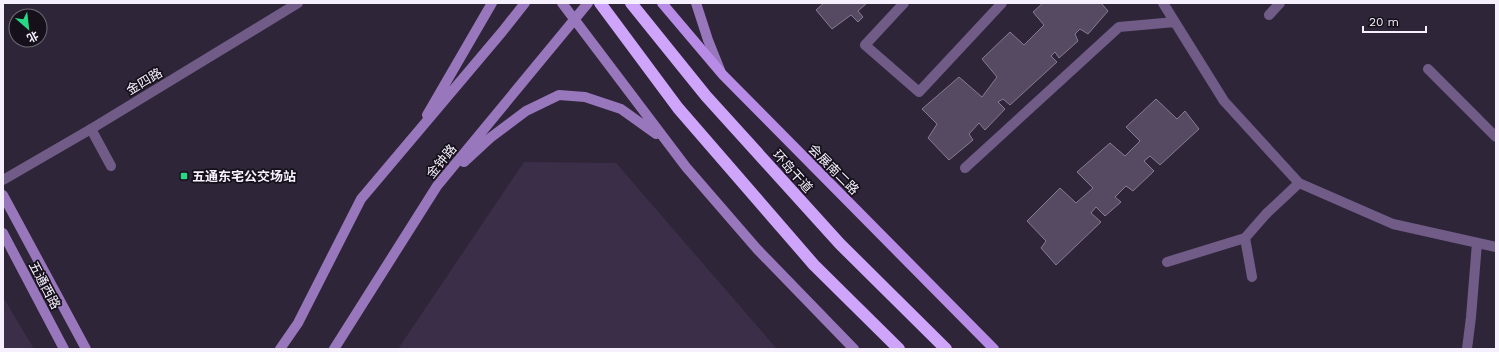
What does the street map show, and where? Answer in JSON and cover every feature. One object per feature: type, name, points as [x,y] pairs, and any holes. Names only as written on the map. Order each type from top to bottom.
[{"type":"highway","points":[[600,3],[678,108],[814,265],[899,349]]},
{"type":"highway","name":"环岛干道","points":[[631,3],[706,96],[840,244],[946,349]]},
{"type":"main road","points":[[412,140],[492,3]]},
{"type":"main road","points":[[280,349],[298,323],[361,199],[412,140],[525,3]]},
{"type":"main road","points":[[562,3],[574,21],[686,167],[757,249],[854,349]]},
{"type":"main road","name":"金钟路","points":[[334,349],[437,186],[588,3]]},
{"type":"main road","name":"会展南二路","points":[[662,3],[723,75],[994,349]]},
{"type":"main road","points":[[696,3],[708,40],[723,75]]},
{"type":"main road","points":[[437,186],[490,138],[526,111],[559,96],[586,97],[621,109],[665,141]]},
{"type":"main road","points":[[3,195],[86,349]]},
{"type":"main road","name":"五通西路","points":[[3,233],[64,349]]},
{"type":"street","name":"金四路","points":[[3,180],[91,129],[298,3]]},
{"type":"street","points":[[904,3],[865,45],[919,92],[1002,3]]},
{"type":"street","points":[[1163,3],[1224,101],[1299,183],[1393,224],[1496,247]]},
{"type":"street","points":[[1269,15],[1280,3]]},
{"type":"street","points":[[964,168],[1119,27],[1175,22]]},
{"type":"street","points":[[1428,69],[1496,137]]},
{"type":"street","points":[[91,129],[111,166]]},
{"type":"street","points":[[1167,262],[1245,238],[1266,214],[1299,183]]},
{"type":"street","points":[[1245,238],[1252,277]]},
{"type":"street","points":[[1467,349],[1477,243]]},
{"type":"shaded area","points":[[524,162],[616,163],[777,349],[398,349]]},
{"type":"shaded area","points":[[3,297],[34,349],[3,349]]},
{"type":"building","points":[[824,3],[867,3],[858,11],[863,17],[858,22],[851,15],[832,29],[816,10]]},
{"type":"building","points":[[1043,3],[1101,3],[1108,11],[1088,34],[1080,29],[1075,34],[1078,41],[1059,58],[1055,52],[1051,56],[1057,62],[1010,105],[1003,99],[998,102],[1005,109],[985,130],[979,123],[969,134],[973,140],[949,160],[928,138],[937,124],[922,109],[959,77],[982,97],[997,77],[982,59],[1010,32],[1024,45],[1044,25],[1033,12]]},
{"type":"building","points":[[1156,99],[1177,119],[1185,111],[1199,129],[1160,165],[1150,156],[1144,161],[1154,171],[1133,191],[1126,186],[1115,197],[1121,202],[1105,216],[1096,207],[1091,213],[1101,222],[1056,265],[1041,248],[1046,241],[1027,221],[1060,188],[1076,203],[1093,188],[1077,172],[1110,143],[1125,156],[1140,141],[1126,127]]},
{"type":"place","name":"五通东宅公交场站","points":[[184,176]]}]
